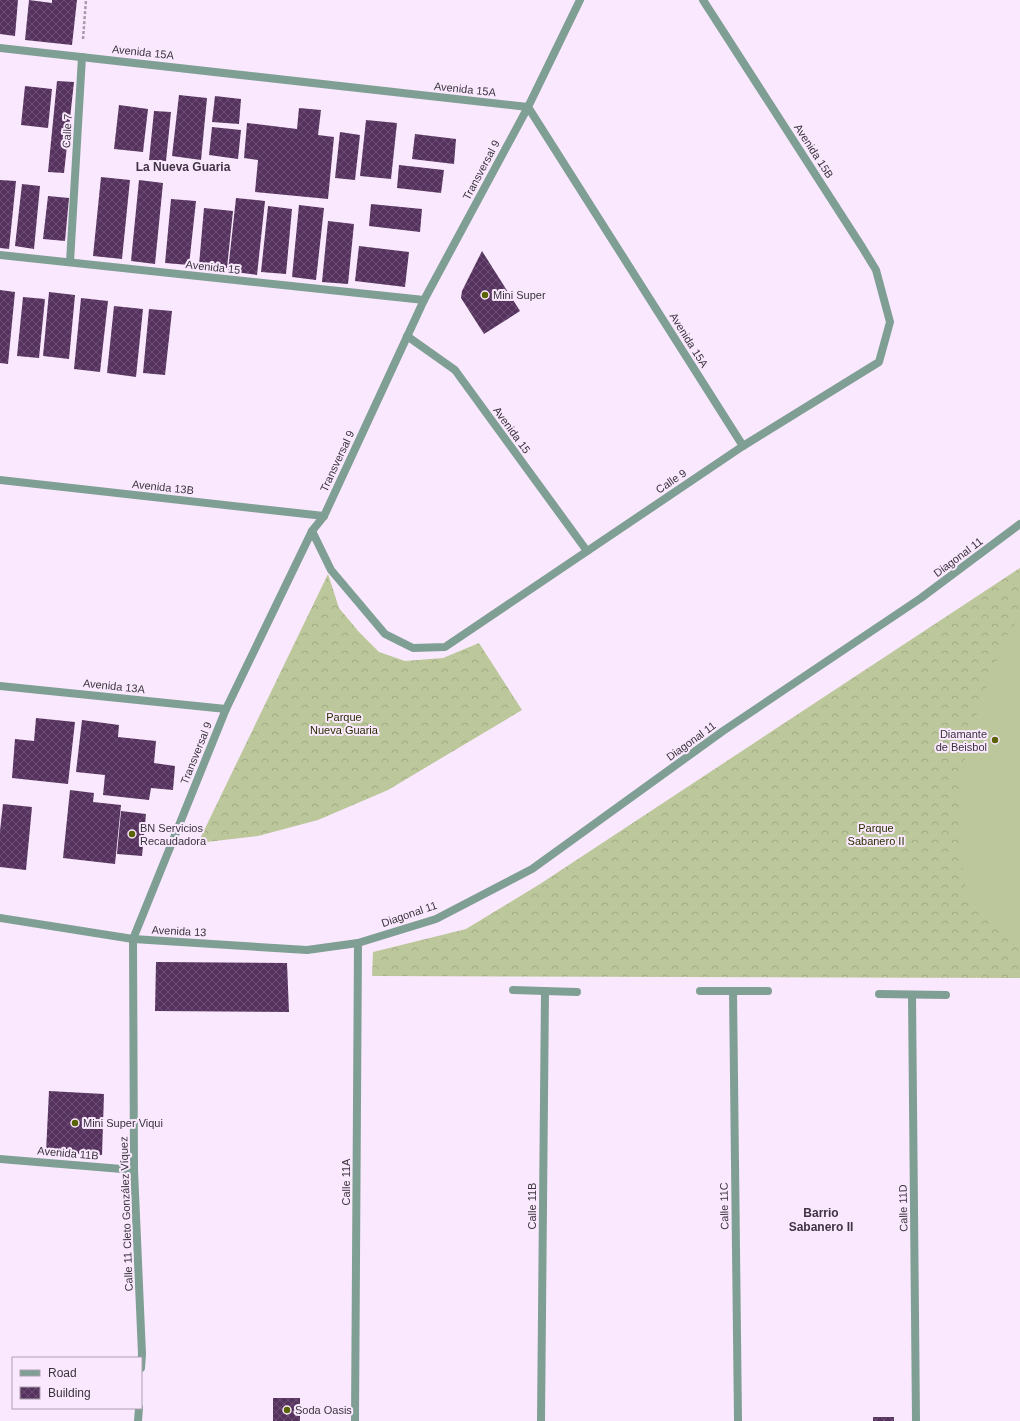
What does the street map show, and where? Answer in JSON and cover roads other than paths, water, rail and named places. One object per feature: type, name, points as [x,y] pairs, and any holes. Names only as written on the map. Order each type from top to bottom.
[{"type":"street","name":"Transversal 9","points":[[133,939],[226,709],[312,531],[324,516],[424,300],[528,107],[580,0]]},
{"type":"street","name":"Avenida 15B","points":[[703,0],[876,270],[890,322]]},
{"type":"street","name":"Avenida 15A","points":[[0,48],[528,107],[743,446]]},
{"type":"street","name":"Calle 7","points":[[70,262],[82,56]]},
{"type":"street","name":"Avenida 15","points":[[0,255],[424,300]]},
{"type":"street","name":"Calle 9","points":[[312,531],[331,570],[385,634],[413,648],[445,647],[743,446],[879,362],[890,322]]},
{"type":"street","name":"Avenida 15","points":[[407,336],[455,370],[587,551]]},
{"type":"street","name":"Avenida 13B","points":[[0,480],[324,516]]},
{"type":"street","name":"Diagonal 11","points":[[358,943],[436,919],[532,869],[723,731],[921,598],[1020,524]]},
{"type":"street","name":"Avenida 13A","points":[[0,686],[226,709]]},
{"type":"street","name":"Avenida 13","points":[[0,918],[133,939],[307,950],[358,943]]},
{"type":"street","name":"Calle 11 Cleto González Víquez","points":[[133,939],[134,1170],[142,1357]]},
{"type":"street","name":"Calle 11A","points":[[355,1421],[358,943]]},
{"type":"street","points":[[513,990],[577,992]]},
{"type":"street","name":"Calle 11B","points":[[541,1421],[545,991]]},
{"type":"street","points":[[700,991],[768,991]]},
{"type":"street","name":"Calle 11C","points":[[733,991],[738,1421]]},
{"type":"street","points":[[879,994],[946,996]]},
{"type":"street","name":"Calle 11D","points":[[912,995],[916,1421]]},
{"type":"street","name":"Avenida 11B","points":[[0,1159],[134,1170]]},
{"type":"street","points":[[138,1421],[139,1409]]},
{"type":"place","name":"Mini Super","points":[[485,295]]},
{"type":"place","name":"Diamante de Beisbol","points":[[995,740]]},
{"type":"place","name":"BN Servicios Recaudadora","points":[[132,834]]},
{"type":"place","name":"Mini Super Viqui","points":[[75,1123]]},
{"type":"place","name":"Soda Oasis","points":[[287,1410]]},
{"type":"district","name":"La Nueva Guaria","points":[[183,167]]},
{"type":"district","name":"Barrio Sabanero II","points":[[821,1220]]},
{"type":"park label","name":"Parque Nueva Guaria","points":[[344,723]]},
{"type":"park label","name":"Parque Sabanero II","points":[[876,834]]}]
